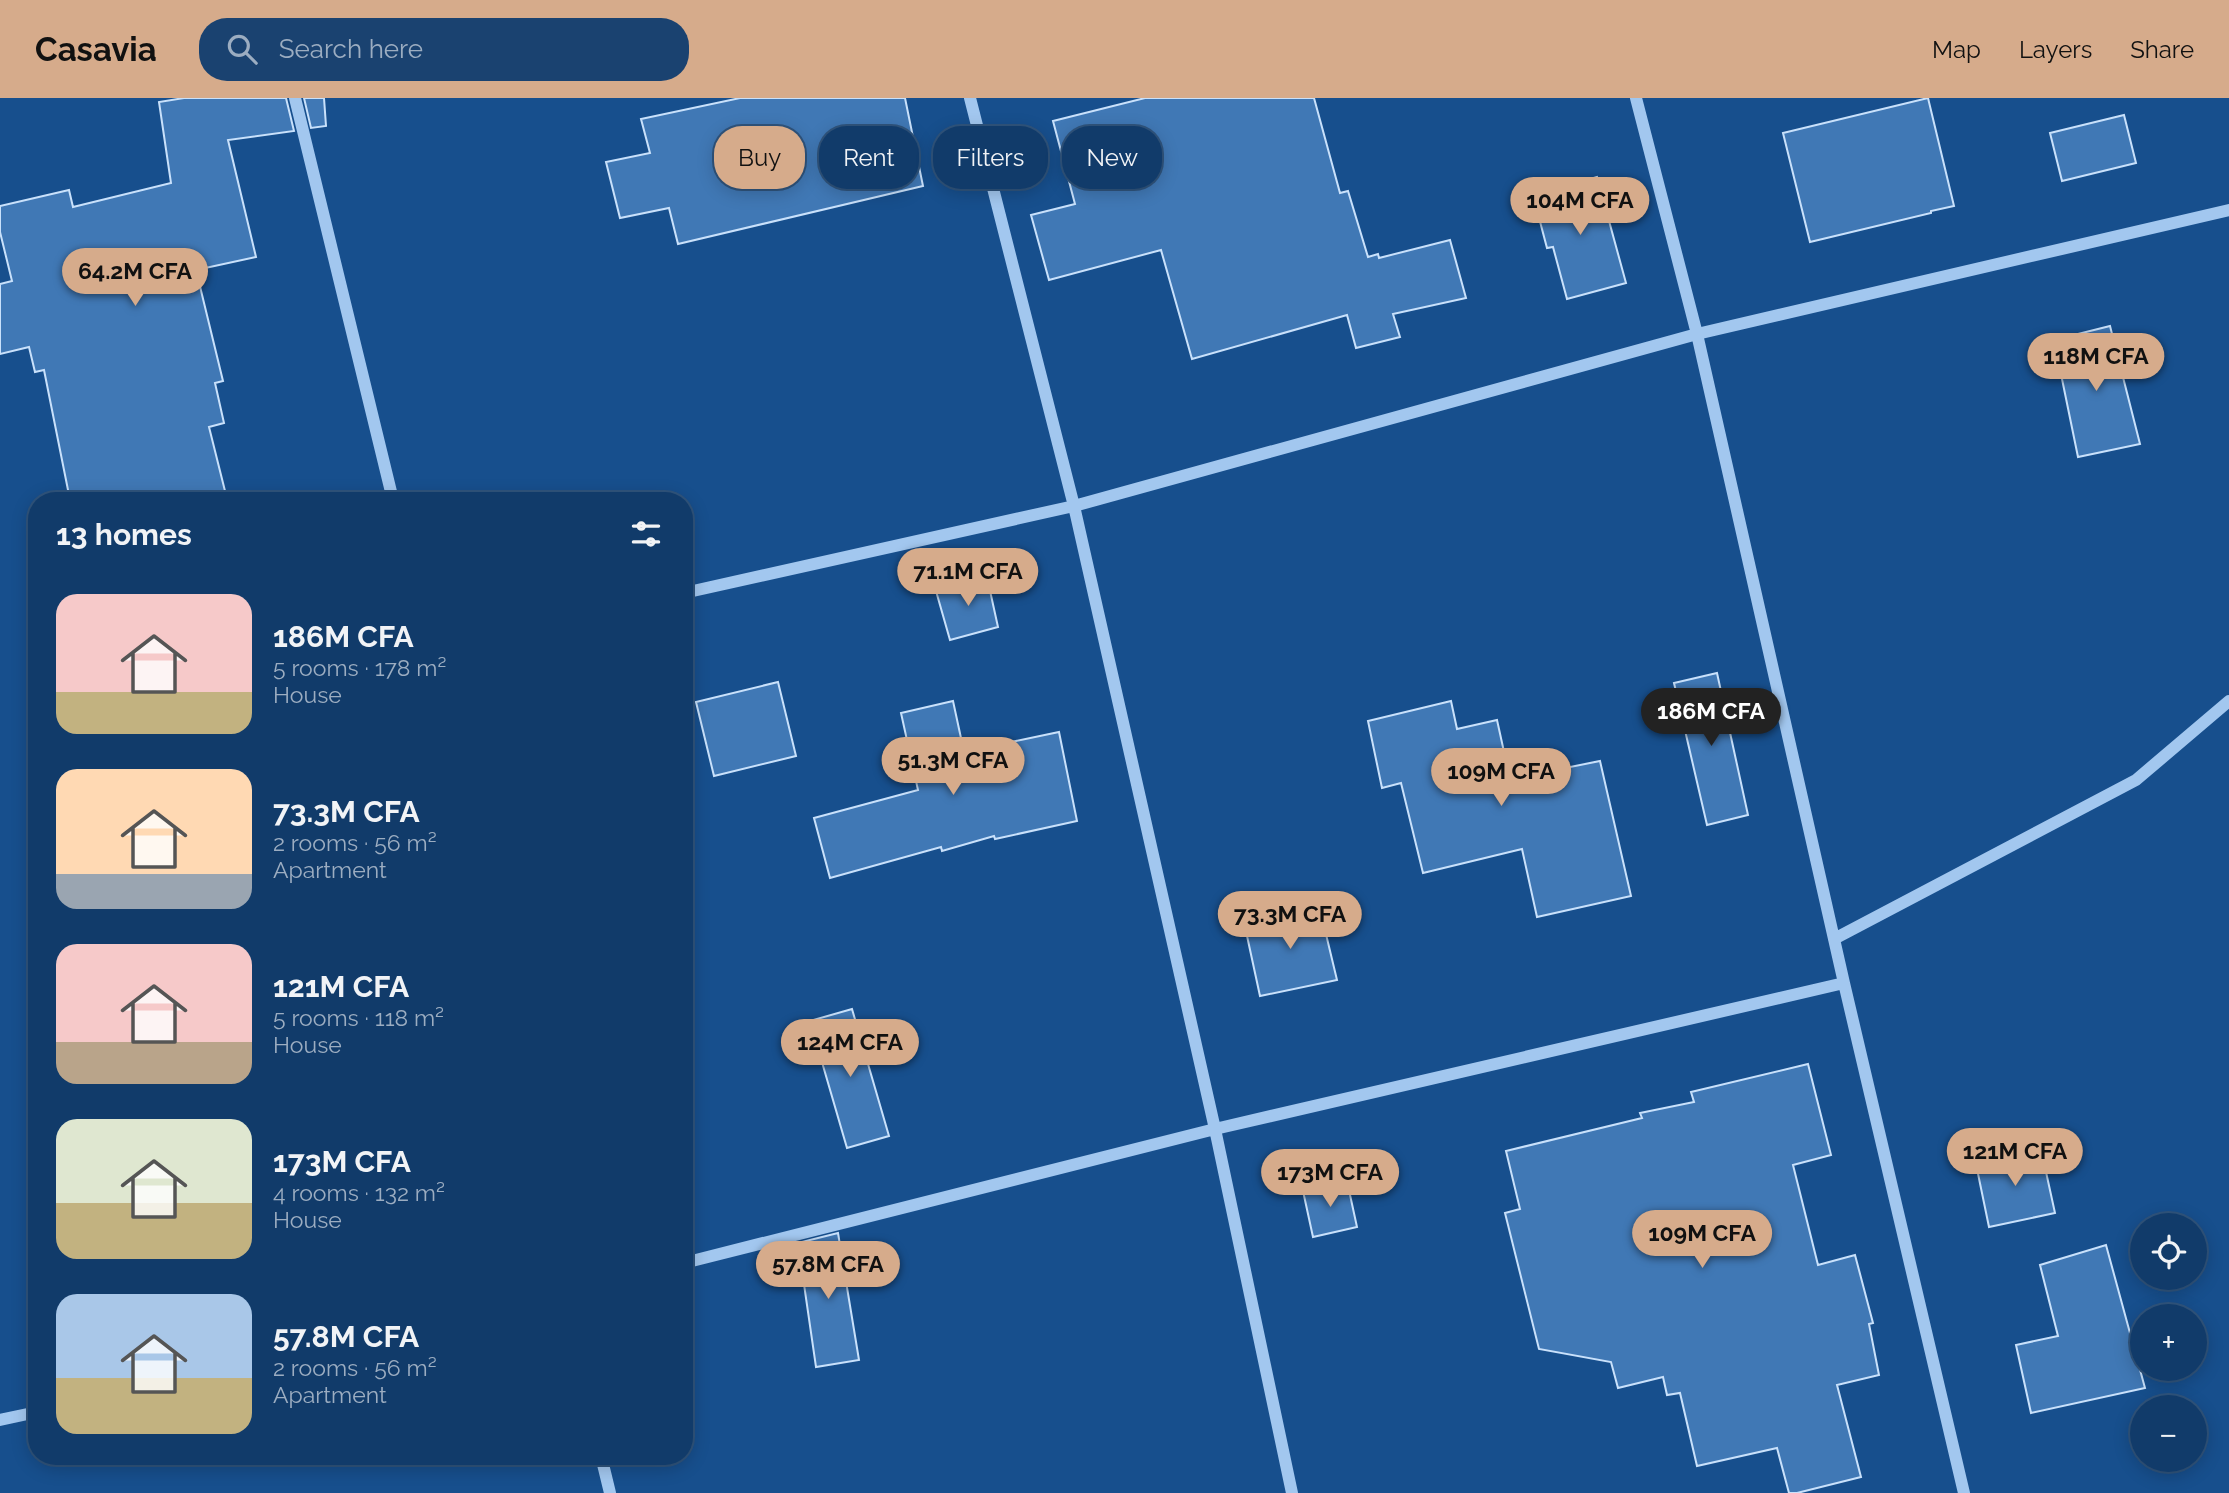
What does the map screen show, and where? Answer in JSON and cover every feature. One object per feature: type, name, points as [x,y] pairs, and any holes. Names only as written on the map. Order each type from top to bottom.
[{"type":"street","points":[[295,98],[391,492]]},
{"type":"street","points":[[970,98],[1074,506],[1215,1129],[1292,1493]]},
{"type":"street","points":[[1636,98],[1697,334],[1844,983],[1964,1493]]},
{"type":"street","points":[[693,591],[1074,506],[1697,334],[2229,210]]},
{"type":"street","points":[[1834,939],[2136,780],[2229,701]]},
{"type":"street","points":[[693,1262],[1215,1129],[1844,983]]},
{"type":"street","points":[[0,1420],[28,1414]]},
{"type":"street","points":[[603,1465],[610,1493]]},
{"type":"building","points":[[184,98],[286,98],[294,131],[228,140],[256,257],[196,270],[223,381],[215,383],[224,423],[209,427],[225,491],[68,492],[44,370],[35,372],[29,347],[0,354],[0,284],[12,281],[0,232],[0,206],[69,190],[73,207],[171,183],[159,102]]},
{"type":"building","points":[[304,98],[324,98],[326,126],[311,128]]},
{"type":"building","points":[[740,98],[905,98],[911,126],[819,126],[819,189],[910,189],[678,244],[669,208],[620,218],[606,162],[650,153],[641,119]]},
{"type":"building","points":[[1145,98],[1314,98],[1340,193],[1348,191],[1368,257],[1378,254],[1379,258],[1450,240],[1466,298],[1393,314],[1400,337],[1356,348],[1347,315],[1192,359],[1161,250],[1049,280],[1031,215],[1075,204],[1071,189],[1162,189],[1162,126],[1062,126],[1062,155],[1053,121]]},
{"type":"building","points":[[1928,98],[1954,206],[1810,242],[1783,133]]},
{"type":"building","points":[[2124,115],[2136,163],[2062,181],[2050,133]]},
{"type":"building","points":[[919,166],[923,186],[919,187]]},
{"type":"building","points":[[1597,177],[1626,283],[1567,299],[1553,247],[1547,248],[1533,195]]},
{"type":"building","points":[[2110,326],[2140,444],[2078,457],[2054,340]]},
{"type":"building","points":[[987,577],[998,627],[950,640],[936,591]]},
{"type":"building","points":[[1717,673],[1748,815],[1707,825],[1674,683]]},
{"type":"building","points":[[778,682],[796,756],[714,776],[696,702]]},
{"type":"building","points":[[953,701],[964,752],[1059,732],[1077,821],[995,839],[994,836],[942,851],[941,847],[830,878],[814,818],[918,790],[901,713]]},
{"type":"building","points":[[1451,701],[1457,729],[1497,720],[1510,779],[1600,761],[1631,896],[1537,917],[1522,849],[1423,873],[1401,783],[1382,788],[1368,721]]},
{"type":"building","points":[[1319,905],[1337,980],[1260,996],[1244,922]]},
{"type":"building","points":[[852,1009],[889,1136],[847,1148],[810,1021]]},
{"type":"building","points":[[1808,1064],[1831,1155],[1793,1165],[1818,1265],[1855,1255],[1873,1323],[1869,1324],[1879,1375],[1837,1385],[1861,1477],[1789,1493],[1777,1448],[1697,1466],[1680,1393],[1667,1395],[1663,1377],[1618,1388],[1611,1362],[1539,1349],[1505,1213],[1520,1209],[1506,1151],[1642,1118],[1640,1113],[1694,1102],[1691,1092]]},
{"type":"building","points":[[2041,1149],[2055,1213],[1989,1227],[1976,1164]]},
{"type":"building","points":[[1347,1181],[1357,1227],[1313,1237],[1303,1191]]},
{"type":"building","points":[[838,1233],[859,1360],[816,1367],[798,1243]]},
{"type":"building","points":[[2106,1245],[2130,1333],[2130,1381],[2143,1381],[2145,1388],[2031,1413],[2016,1345],[2058,1336],[2040,1265]]}]
